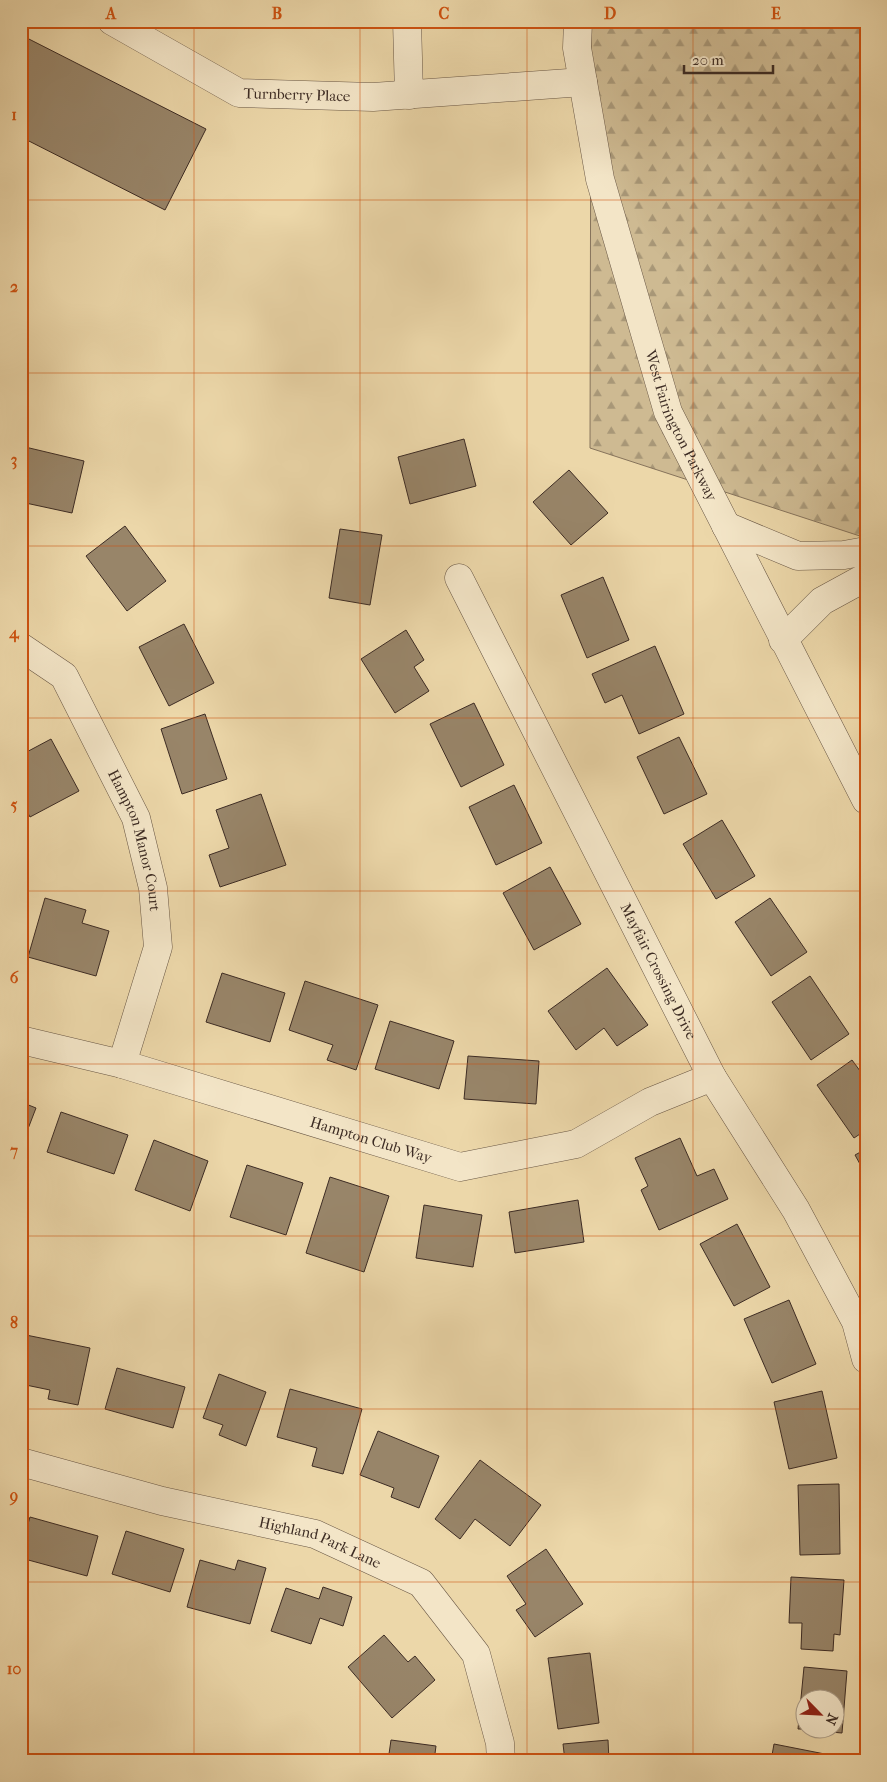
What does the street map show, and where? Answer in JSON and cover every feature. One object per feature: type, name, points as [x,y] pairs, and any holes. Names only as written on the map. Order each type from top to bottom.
[{"type":"street","name":"Turnberry Place","points":[[112,21],[239,93],[374,97],[583,82]]},
{"type":"street","points":[[407,21],[409,95]]},
{"type":"street","name":"West Fairington Parkway","points":[[578,21],[577,48],[600,179],[668,412],[866,800]]},
{"type":"street","points":[[726,526],[798,556],[844,555],[866,551]]},
{"type":"street","points":[[784,640],[822,601],[866,577]]},
{"type":"street","name":"Mayfair Crossing Drive","points":[[460,578],[712,1077],[796,1210],[861,1320],[866,1359]]},
{"type":"street","name":"Hampton Manor Court","points":[[21,647],[64,676],[136,818],[153,888],[158,947],[122,1064]]},
{"type":"street","name":"Hampton Club Way","points":[[21,1040],[122,1064],[460,1167],[576,1144],[650,1102],[712,1077]]},
{"type":"street","name":"Highland Park Lane","points":[[21,1462],[162,1501],[314,1534],[422,1583],[476,1654],[500,1743],[501,1761]]},
{"type":"green space","points":[[591,21],[866,21],[866,538],[590,448]]},
{"type":"building","points":[[21,35],[206,129],[165,210],[21,137]]},
{"type":"building","points":[[464,439],[476,486],[410,504],[398,457]]},
{"type":"building","points":[[21,446],[84,461],[72,513],[21,502]]},
{"type":"building","points":[[569,470],[608,513],[571,545],[533,502]]},
{"type":"building","points":[[125,526],[166,581],[127,611],[86,556]]},
{"type":"building","points":[[340,529],[382,535],[370,605],[329,598]]},
{"type":"building","points":[[603,577],[629,640],[587,658],[561,595]]},
{"type":"building","points":[[184,624],[214,683],[169,706],[139,647]]},
{"type":"building","points":[[406,630],[424,660],[414,667],[429,691],[395,713],[361,659]]},
{"type":"building","points":[[655,646],[684,714],[639,734],[622,695],[605,703],[592,674]]},
{"type":"building","points":[[474,703],[504,765],[461,787],[430,724]]},
{"type":"building","points":[[205,714],[227,779],[182,794],[161,729]]},
{"type":"building","points":[[679,737],[707,794],[664,814],[637,757]]},
{"type":"building","points":[[51,739],[79,791],[30,817],[21,800],[21,755]]},
{"type":"building","points":[[514,785],[542,843],[496,865],[469,807]]},
{"type":"building","points":[[261,794],[286,865],[220,887],[209,855],[229,848],[216,810]]},
{"type":"building","points":[[722,820],[755,876],[716,899],[683,844]]},
{"type":"building","points":[[550,867],[581,924],[534,950],[503,893]]},
{"type":"building","points":[[45,898],[86,910],[82,923],[109,931],[96,976],[28,957]]},
{"type":"building","points":[[770,898],[807,952],[771,976],[735,922]]},
{"type":"building","points":[[21,908],[27,910],[21,925]]},
{"type":"building","points":[[607,968],[648,1025],[617,1046],[604,1028],[576,1050],[548,1011]]},
{"type":"building","points":[[222,973],[285,993],[270,1042],[206,1022]]},
{"type":"building","points":[[810,976],[849,1034],[811,1060],[772,1002]]},
{"type":"building","points":[[305,981],[378,1005],[356,1070],[327,1060],[333,1045],[289,1030]]},
{"type":"building","points":[[390,1021],[454,1041],[439,1089],[375,1069]]},
{"type":"building","points":[[468,1056],[539,1061],[536,1104],[464,1099]]},
{"type":"building","points":[[852,1060],[866,1079],[866,1130],[854,1138],[817,1085]]},
{"type":"building","points":[[21,1102],[36,1108],[21,1147]]},
{"type":"building","points":[[61,1112],[128,1135],[114,1174],[47,1152]]},
{"type":"building","points":[[680,1138],[697,1176],[714,1169],[728,1199],[659,1230],[641,1190],[648,1186],[635,1158]]},
{"type":"building","points":[[154,1140],[208,1161],[190,1211],[135,1190]]},
{"type":"building","points":[[866,1149],[866,1175],[855,1155]]},
{"type":"building","points":[[247,1165],[303,1183],[286,1235],[230,1217]]},
{"type":"building","points":[[330,1177],[389,1196],[364,1272],[306,1253]]},
{"type":"building","points":[[578,1200],[584,1242],[515,1253],[509,1212]]},
{"type":"building","points":[[424,1205],[482,1215],[473,1267],[416,1258]]},
{"type":"building","points":[[737,1224],[770,1287],[734,1306],[700,1244]]},
{"type":"building","points":[[789,1300],[816,1364],[772,1383],[744,1319]]},
{"type":"building","points":[[26,1335],[90,1348],[78,1405],[48,1399],[50,1390],[21,1384],[21,1356]]},
{"type":"building","points":[[117,1368],[185,1387],[173,1428],[105,1409]]},
{"type":"building","points":[[219,1374],[266,1392],[246,1446],[219,1435],[223,1425],[203,1418]]},
{"type":"building","points":[[290,1389],[362,1409],[343,1474],[312,1466],[317,1448],[277,1437]]},
{"type":"building","points":[[822,1391],[837,1458],[789,1469],[774,1402]]},
{"type":"building","points":[[378,1431],[439,1456],[419,1508],[391,1497],[394,1488],[360,1475]]},
{"type":"building","points":[[480,1460],[541,1505],[510,1546],[475,1519],[460,1539],[435,1519]]},
{"type":"building","points":[[839,1484],[840,1554],[800,1555],[798,1485]]},
{"type":"building","points":[[30,1517],[98,1536],[87,1576],[21,1558],[21,1548]]},
{"type":"building","points":[[126,1531],[184,1549],[170,1592],[112,1574]]},
{"type":"building","points":[[546,1549],[583,1604],[535,1637],[516,1610],[526,1604],[507,1576]]},
{"type":"building","points":[[200,1560],[235,1570],[238,1560],[266,1568],[250,1624],[187,1607]]},
{"type":"building","points":[[791,1577],[844,1580],[840,1635],[834,1634],[833,1651],[801,1649],[802,1623],[789,1623]]},
{"type":"building","points":[[323,1587],[352,1597],[343,1626],[320,1618],[311,1644],[271,1631],[286,1588],[319,1599]]},
{"type":"building","points":[[384,1635],[408,1662],[415,1656],[435,1680],[392,1718],[348,1667]]},
{"type":"building","points":[[590,1653],[599,1723],[558,1729],[548,1658]]},
{"type":"building","points":[[804,1667],[847,1671],[844,1708],[844,1690],[802,1690]]},
{"type":"building","points":[[391,1740],[436,1746],[434,1761],[388,1761]]},
{"type":"building","points":[[608,1740],[609,1761],[565,1761],[563,1744]]},
{"type":"building","points":[[774,1744],[840,1757],[839,1761],[771,1761]]}]
